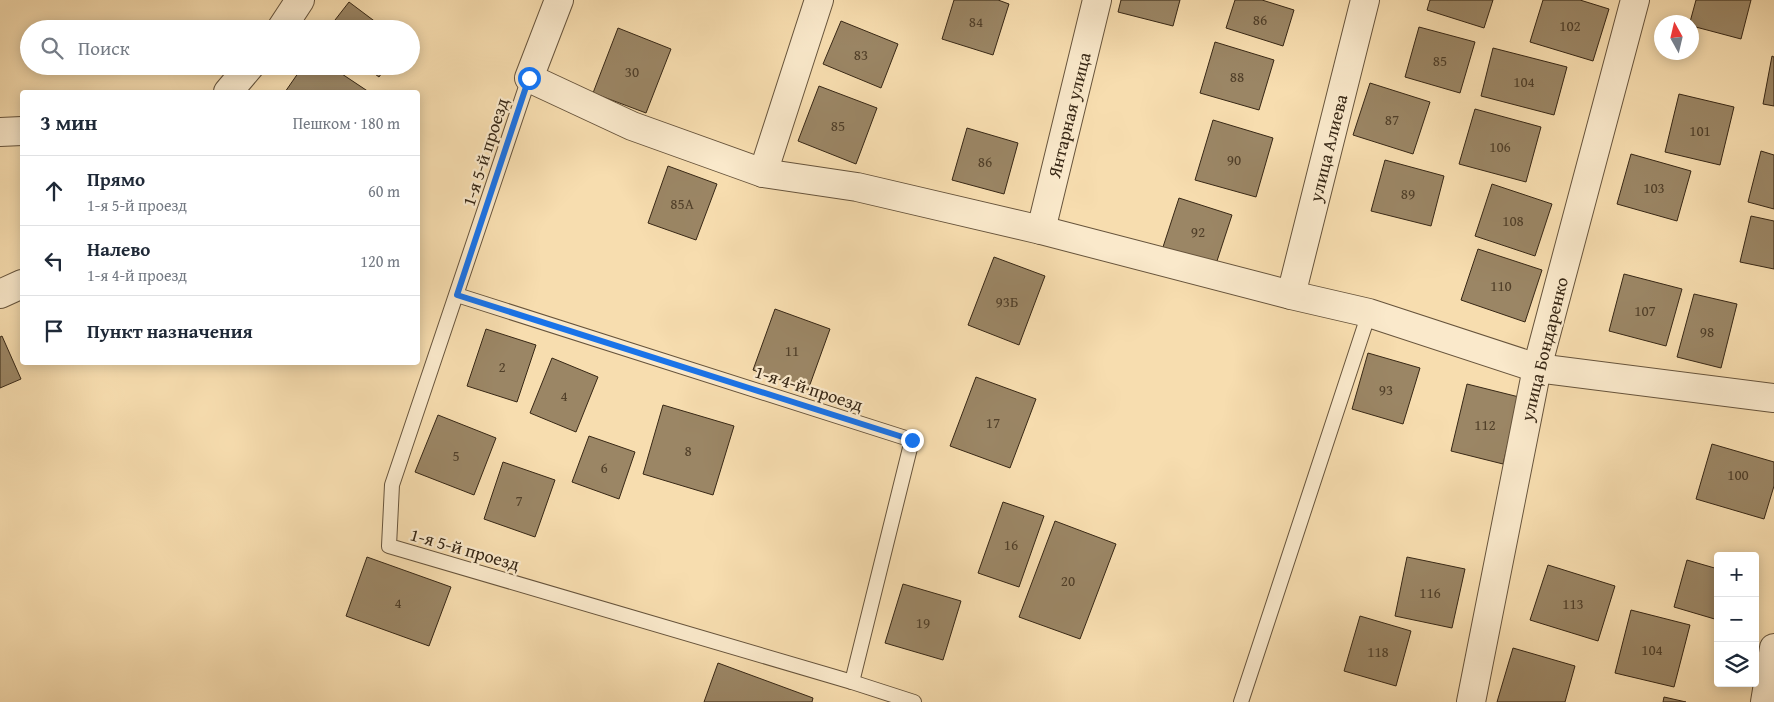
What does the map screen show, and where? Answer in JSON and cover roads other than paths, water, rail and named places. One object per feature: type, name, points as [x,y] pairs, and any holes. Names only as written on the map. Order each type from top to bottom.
[{"type":"street","points":[[287,20],[300,0]]},
{"type":"street","points":[[559,0],[529,78],[632,126],[763,173],[856,187],[1041,230],[1291,295],[1369,313],[1537,368],[1774,398]]},
{"type":"street","points":[[763,173],[819,0]]},
{"type":"street","name":"Янтарная улица","points":[[1041,230],[1097,0]]},
{"type":"street","name":"улица Алиева","points":[[1291,295],[1365,0]]},
{"type":"street","name":"улица Бондаренко","points":[[1471,702],[1537,368],[1635,0]]},
{"type":"street","points":[[230,90],[242,75]]},
{"type":"street","points":[[0,132],[20,131]]},
{"type":"street","points":[[0,294],[20,285]]},
{"type":"street","points":[[1765,702],[1774,648]]},
{"type":"lane","name":"1-я 5-й проезд","points":[[529,78],[392,485],[389,546],[852,682],[914,702]]},
{"type":"lane","name":"1-я 4-й проезд","points":[[457,295],[912,440],[852,682]]},
{"type":"lane","points":[[1241,702],[1369,313]]}]
